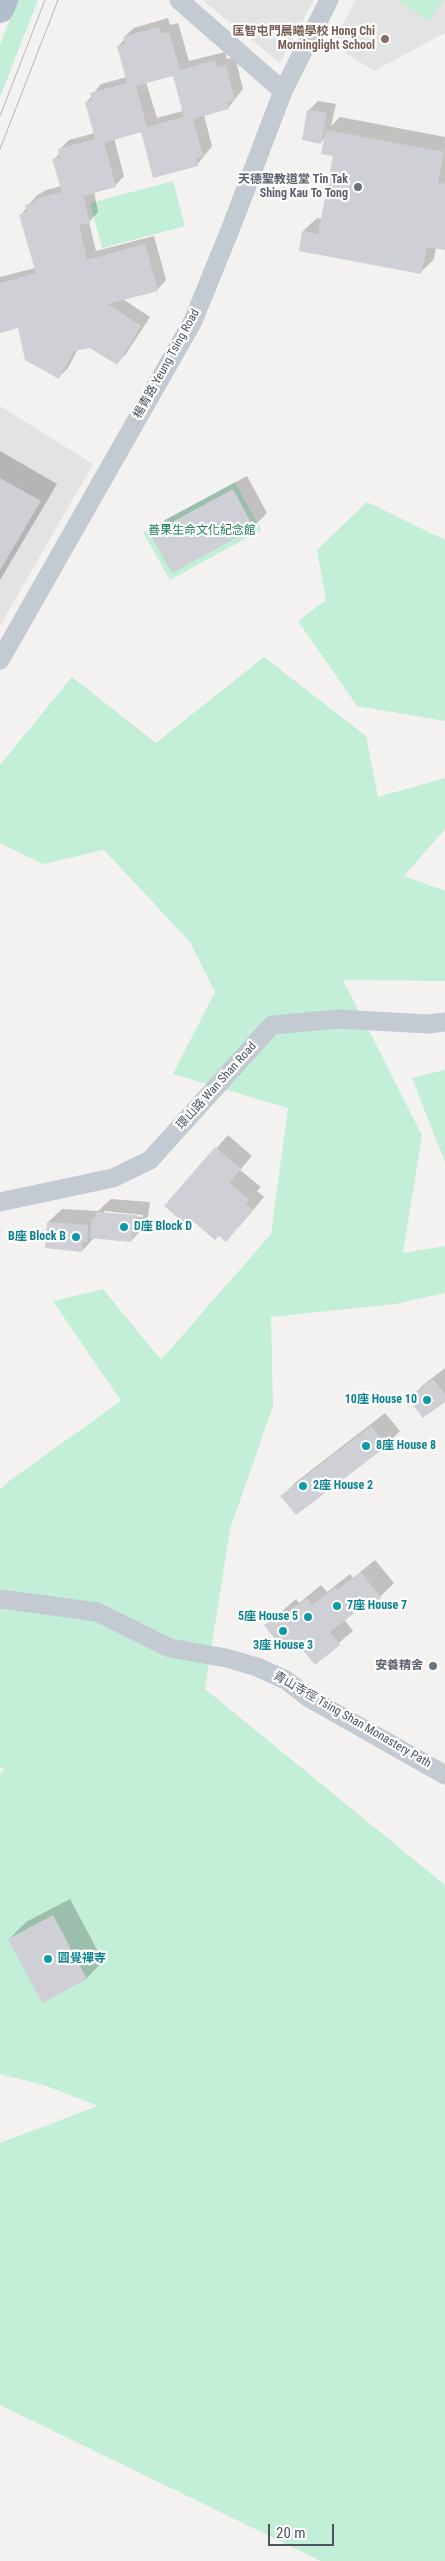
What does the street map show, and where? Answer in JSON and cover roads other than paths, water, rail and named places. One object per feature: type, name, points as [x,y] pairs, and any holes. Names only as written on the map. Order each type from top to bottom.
[{"type":"main road","points":[[0,9],[4,0]]},
{"type":"street","points":[[179,0],[283,91]]},
{"type":"street","name":"楊青路 Yeung Tsing Road","points":[[0,660],[192,321],[232,225],[283,91],[329,0]]},
{"type":"street","name":"環山路 Wan Shan Road","points":[[0,1202],[113,1178],[150,1160],[272,1025],[338,1020],[428,1024],[445,1022]]},
{"type":"street","name":"青山寺徑 Tsing Shan Monastery Path","points":[[0,1599],[97,1612],[170,1648],[226,1658],[257,1667],[286,1680],[309,1698],[445,1775]]},
{"type":"tram line","points":[[0,116],[45,0]]},
{"type":"tram line","points":[[0,149],[58,0]]},
{"type":"place","name":"匡智屯門晨曦學校 Hong Chi Morninglight School","points":[[385,39]]},
{"type":"place","name":"天德聖教道堂 Tin Tak Shing Kau To Tong","points":[[358,187]]},
{"type":"place","name":"D座 Block D","points":[[124,1227]]},
{"type":"place","name":"B座 Block B","points":[[76,1237]]},
{"type":"place","name":"10座 House 10","points":[[427,1400]]},
{"type":"place","name":"8座 House 8","points":[[366,1446]]},
{"type":"place","name":"2座 House 2","points":[[303,1486]]},
{"type":"place","name":"7座 House 7","points":[[337,1606]]},
{"type":"place","name":"5座 House 5","points":[[308,1617]]},
{"type":"place","name":"3座 House 3","points":[[283,1631]]},
{"type":"place","name":"安養精舍","points":[[433,1666]]},
{"type":"place","name":"圓覺禪寺","points":[[48,1959]]},
{"type":"park label","name":"善果生命文化紀念館","points":[[202,531]]}]
